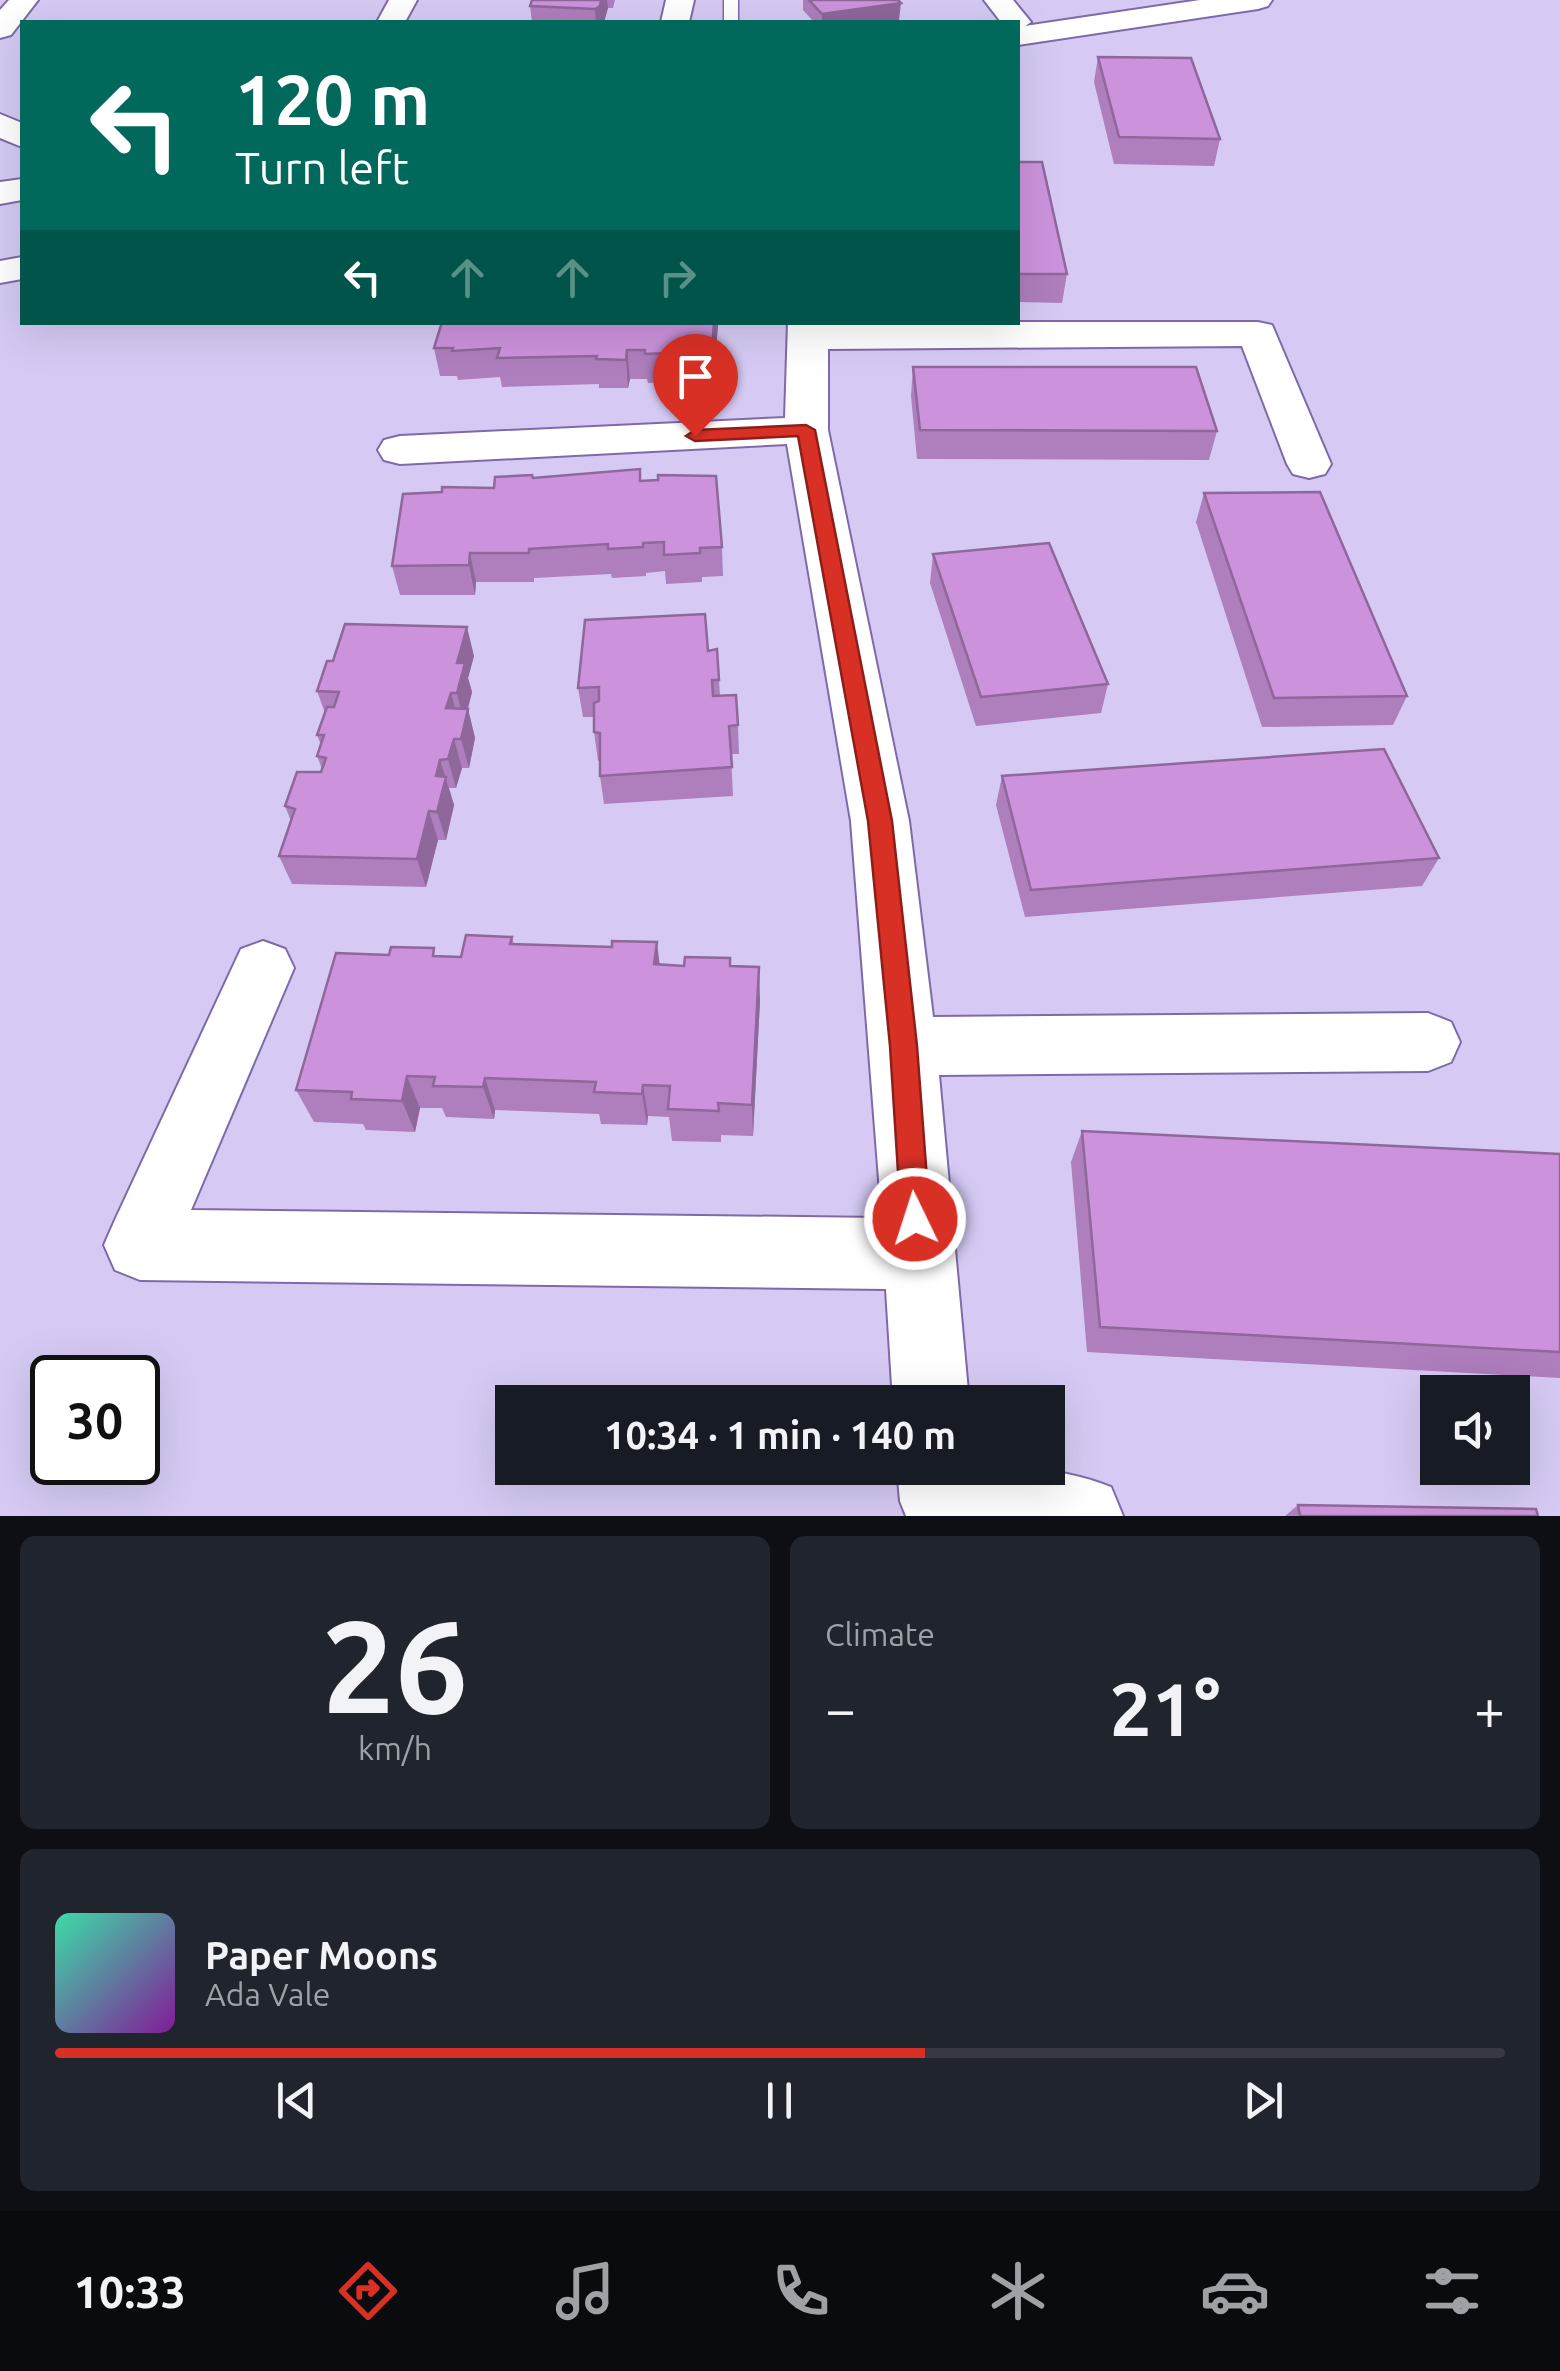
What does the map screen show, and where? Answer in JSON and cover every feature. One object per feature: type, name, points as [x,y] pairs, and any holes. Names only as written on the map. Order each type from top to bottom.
[{"type":"main road","points":[[0,29],[24,0]]},
{"type":"main road","points":[[998,0],[1013,20]]},
{"type":"main road","points":[[1020,29],[1258,0]]},
{"type":"main road","points":[[930,1385],[904,1046],[880,821],[806,430],[808,330],[1258,334],[1309,464]]},
{"type":"main road","points":[[400,450],[806,430]]},
{"type":"main road","points":[[264,968],[140,1245],[918,1254]]},
{"type":"main road","points":[[904,1046],[1428,1042]]},
{"type":"main road","points":[[939,1485],[940,1501],[1082,1516]]},
{"type":"building","points":[[532,0],[601,0],[595,9],[530,6]]},
{"type":"building","points":[[809,0],[898,0],[901,3],[822,14]]},
{"type":"building","points":[[1098,57],[1191,58],[1220,139],[1119,137]]},
{"type":"building","points":[[1020,162],[1042,162],[1067,274],[1020,274]]},
{"type":"building","points":[[441,325],[714,325],[712,351],[645,354],[645,350],[627,350],[626,360],[596,359],[597,356],[497,358],[500,348],[434,348]]},
{"type":"building","points":[[913,367],[1196,367],[1217,431],[920,430]]},
{"type":"building","points":[[640,469],[640,481],[658,480],[658,475],[716,476],[722,547],[664,555],[664,542],[608,549],[608,544],[529,549],[529,553],[470,553],[469,565],[392,566],[403,494],[442,492],[442,487],[494,488],[495,477],[533,478]]},
{"type":"building","points":[[1320,492],[1407,696],[1274,698],[1204,493]]},
{"type":"building","points":[[1049,543],[1108,684],[981,697],[933,554]]},
{"type":"building","points":[[705,614],[708,651],[717,649],[719,680],[712,680],[713,696],[736,695],[738,725],[729,726],[732,767],[600,776],[600,733],[594,732],[594,703],[599,701],[599,687],[578,688],[585,620]]},
{"type":"building","points":[[345,624],[467,627],[457,663],[465,663],[457,693],[451,693],[446,708],[468,709],[461,739],[454,739],[448,759],[440,760],[436,776],[446,777],[437,812],[429,811],[417,859],[279,856],[295,809],[285,806],[297,772],[321,772],[326,758],[317,756],[324,735],[317,735],[327,707],[334,707],[339,692],[317,691],[327,661],[333,661]]},
{"type":"building","points":[[1384,749],[1439,858],[1031,890],[1002,776]]},
{"type":"building","points":[[466,935],[512,937],[510,944],[612,947],[612,941],[657,942],[654,964],[684,966],[685,957],[730,958],[730,966],[759,967],[752,1105],[718,1103],[719,1111],[668,1109],[670,1086],[643,1085],[642,1094],[594,1092],[596,1082],[485,1078],[483,1087],[433,1086],[435,1077],[407,1076],[402,1101],[351,1099],[352,1092],[296,1090],[336,953],[389,955],[391,947],[434,948],[433,956],[461,957]]},
{"type":"building","points":[[1082,1131],[1560,1154],[1560,1352],[1100,1327]]},
{"type":"building","points":[[1298,1505],[1536,1509],[1538,1516],[1300,1516]]},
{"type":"route","points":[[695,436],[806,430],[880,821],[904,1046],[915,1219]]}]
